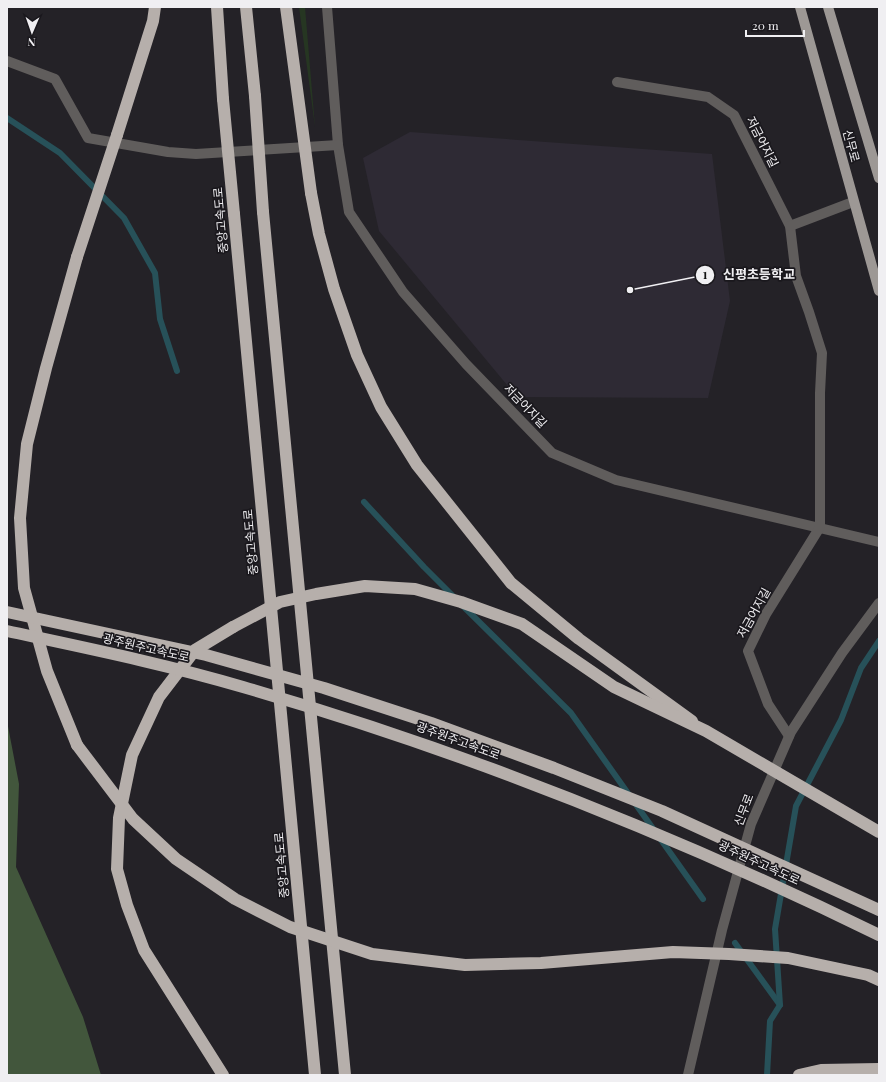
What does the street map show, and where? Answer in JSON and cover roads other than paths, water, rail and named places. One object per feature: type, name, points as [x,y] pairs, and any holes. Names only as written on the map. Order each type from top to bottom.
[{"type":"highway","points":[[155,7],[153,21],[77,257],[46,368],[27,444],[20,518],[24,588],[47,671],[77,745],[133,818],[176,859],[235,899],[290,927],[372,954],[465,965],[541,963],[673,952],[729,954],[788,958],[868,975],[879,980]]},
{"type":"highway","name":"중앙고속도로","points":[[217,7],[234,214],[315,1075]]},
{"type":"highway","points":[[246,7],[255,96],[263,212],[345,1075]]},
{"type":"highway","points":[[286,7],[311,193],[318,234],[334,289],[357,355],[378,401],[417,465],[511,583],[578,639],[706,730],[879,832]]},
{"type":"highway","points":[[223,1075],[144,950],[127,905],[117,869],[119,818],[132,755],[159,697],[195,650],[233,627],[280,602],[316,594],[366,586],[415,589],[461,602],[522,624],[614,687],[706,730]]},
{"type":"highway","name":"광주원주고속도로","points":[[7,612],[206,655],[324,688],[431,723],[554,768],[662,811],[766,857],[879,910]]},
{"type":"highway","name":"광주원주고속도로","points":[[7,631],[158,665],[241,686],[423,743],[542,787],[643,827],[720,860],[879,935]]},
{"type":"highway","points":[[799,1075],[821,1070],[879,1068]]},
{"type":"main road","name":"신무로","points":[[800,7],[879,291]]},
{"type":"main road","name":"신무로","points":[[828,7],[879,178]]},
{"type":"street","name":"저금어지길","points":[[327,7],[338,145],[348,212],[403,292],[466,364],[552,453],[616,480],[879,542]]},
{"type":"street","points":[[7,60],[55,79],[88,138],[168,152],[196,154],[338,145]]},
{"type":"street","name":"저금어지길","points":[[617,82],[708,97],[734,115],[790,226],[796,276],[822,353],[820,393],[820,527],[766,614],[748,651],[768,704],[789,736]]},
{"type":"street","points":[[790,226],[853,202]]},
{"type":"street","name":"신무로","points":[[688,1075],[722,930],[751,824],[789,736],[842,653],[879,603]]},
{"type":"waterway","points":[[7,118],[60,153],[124,218],[155,273],[160,319],[177,371]]},
{"type":"waterway","points":[[364,502],[455,598]]},
{"type":"waterway","points":[[463,606],[571,713],[703,899]]},
{"type":"waterway","points":[[767,1075],[770,1021],[780,1005],[775,929],[796,806],[841,720],[861,668],[879,641]]},
{"type":"waterway","points":[[735,943],[780,1005]]},
{"type":"place","name":"신평초등학교","points":[[630,290]]}]
